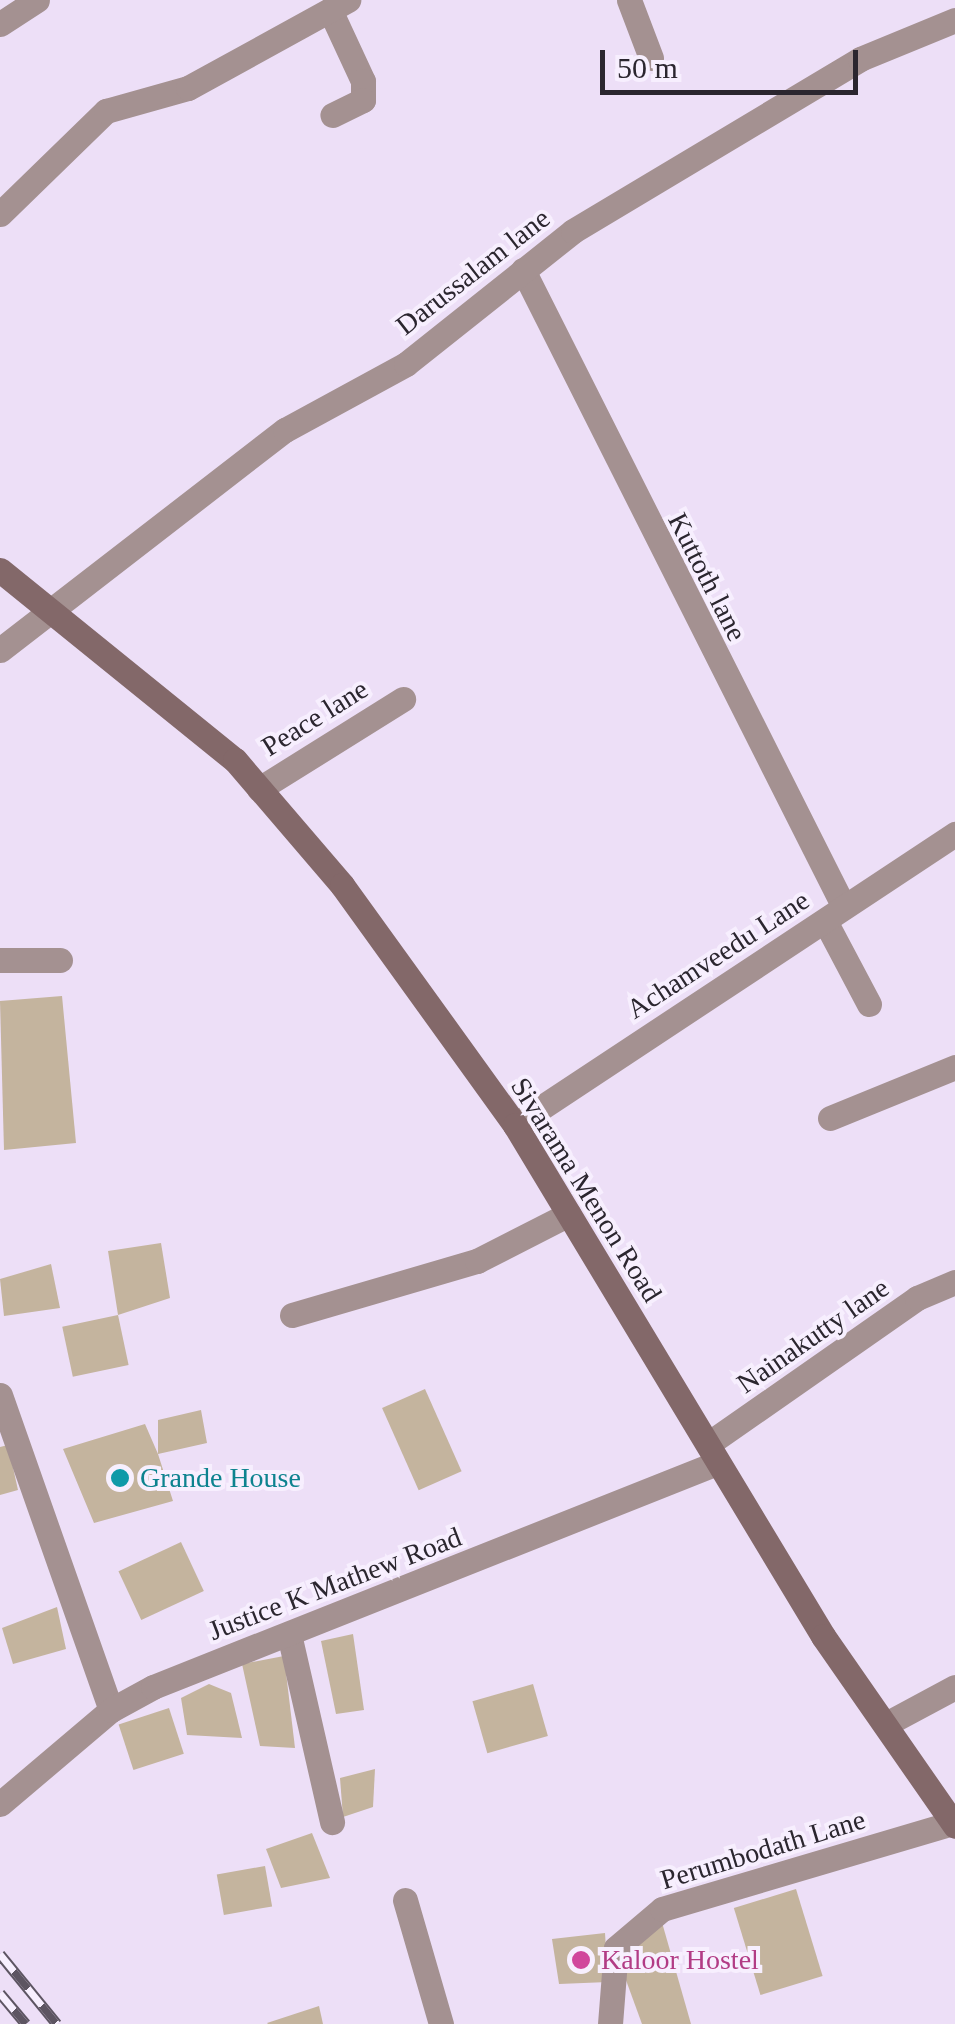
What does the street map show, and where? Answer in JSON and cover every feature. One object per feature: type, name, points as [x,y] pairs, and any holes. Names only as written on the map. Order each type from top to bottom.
[{"type":"street","points":[[0,24],[37,0]]},
{"type":"street","points":[[629,0],[651,58]]},
{"type":"street","points":[[0,214],[106,111],[188,88],[339,5],[363,80],[363,100],[332,115]]},
{"type":"street","name":"Darussalam lane","points":[[0,650],[54,614],[285,430],[406,364],[523,270],[860,60],[955,20]]},
{"type":"street","name":"Kuttoth lane","points":[[523,270],[834,914],[868,1004]]},
{"type":"street","name":"Sivarama Menon Road","points":[[0,570],[141,676],[259,788],[342,886],[514,1125],[712,1453],[954,1824]]},
{"type":"street","name":"Peace lane","points":[[259,788],[403,698]]},
{"type":"street","name":"Achamveedu Lane","points":[[514,1125],[955,834]]},
{"type":"street","points":[[0,960],[60,960]]},
{"type":"street","points":[[830,1118],[955,1066]]},
{"type":"street","points":[[292,1316],[477,1261],[569,1214]]},
{"type":"street","name":"Nainakutty lane","points":[[712,1453],[917,1298],[955,1282]]},
{"type":"street","points":[[0,1395],[48,1511],[111,1710]]},
{"type":"street","name":"Justice K Mathew Road","points":[[0,1804],[111,1710],[712,1453]]},
{"type":"street","points":[[289,1634],[332,1822]]},
{"type":"street","points":[[886,1724],[955,1688]]},
{"type":"street","name":"Perumbodath Lane","points":[[610,2024],[616,1948],[662,1909],[954,1824]]},
{"type":"street","points":[[405,1900],[441,2024]]},
{"type":"building","points":[[62,996],[76,1143],[4,1150],[0,1001]]},
{"type":"building","points":[[161,1243],[170,1298],[118,1315],[108,1251]]},
{"type":"building","points":[[51,1264],[60,1308],[4,1316],[0,1279]]},
{"type":"building","points":[[118,1315],[129,1365],[73,1377],[62,1327]]},
{"type":"building","points":[[425,1389],[462,1471],[419,1490],[382,1408]]},
{"type":"building","points":[[201,1410],[207,1443],[158,1454],[158,1420]]},
{"type":"building","name":"Grande House","points":[[145,1424],[173,1501],[94,1523],[63,1449]]},
{"type":"building","points":[[8,1445],[18,1490],[0,1495],[0,1447]]},
{"type":"building","points":[[181,1542],[204,1591],[141,1620],[118,1571]]},
{"type":"building","points":[[57,1607],[66,1649],[13,1664],[2,1628]]},
{"type":"building","points":[[353,1634],[364,1710],[336,1714],[321,1641]]},
{"type":"building","points":[[284,1656],[295,1748],[260,1746],[242,1664]]},
{"type":"building","points":[[209,1684],[231,1693],[242,1738],[187,1735],[181,1698]]},
{"type":"building","points":[[533,1684],[548,1736],[487,1753],[472,1701]]},
{"type":"building","points":[[169,1708],[184,1754],[133,1770],[119,1724]]},
{"type":"building","points":[[375,1769],[373,1807],[343,1817],[340,1778]]},
{"type":"building","points":[[312,1833],[330,1878],[281,1888],[266,1849]]},
{"type":"building","points":[[265,1866],[272,1906],[224,1915],[217,1875]]},
{"type":"building","points":[[796,1889],[823,1976],[760,1995],[734,1908]]},
{"type":"building","points":[[661,1919],[691,2024],[642,2024],[619,1961]]},
{"type":"building","name":"Kaloor Hostel","points":[[605,1933],[608,1982],[559,1984],[552,1939]]},
{"type":"building","points":[[319,2006],[323,2024],[267,2023]]},
{"type":"railway","points":[[0,1954],[57,2024]]},
{"type":"railway","points":[[0,1993],[26,2024]]},
{"type":"place","name":"Grande House","points":[[120,1478]]},
{"type":"place","name":"Kaloor Hostel","points":[[581,1960]]}]
